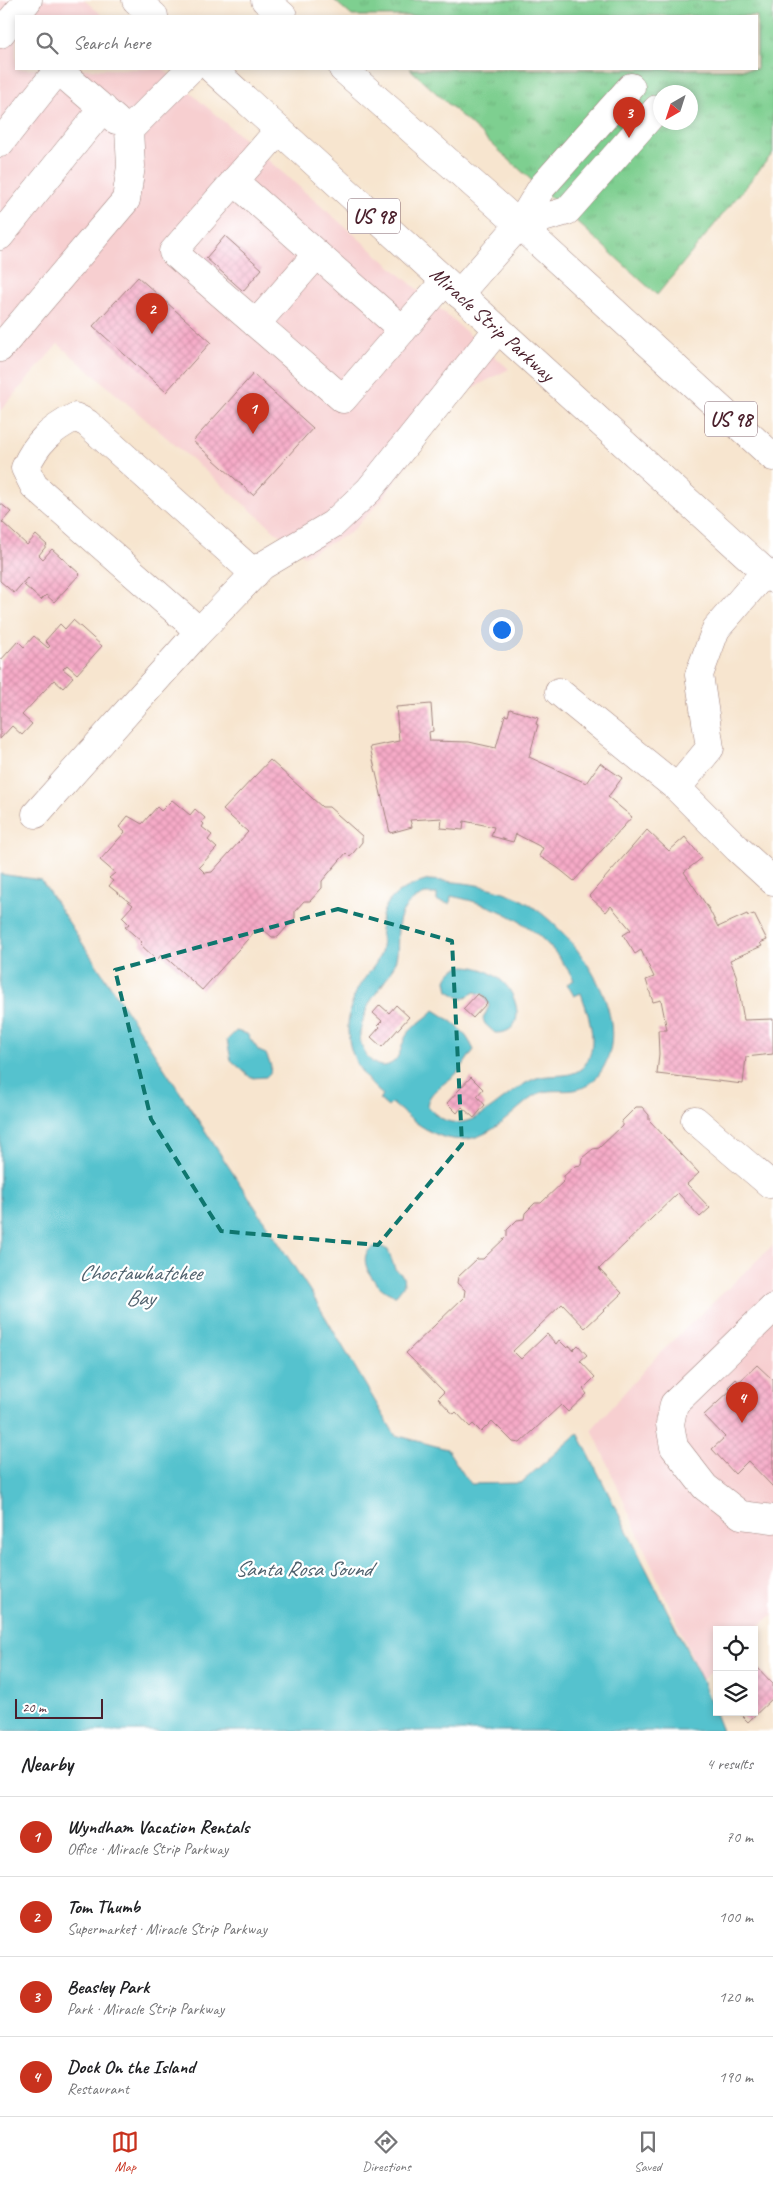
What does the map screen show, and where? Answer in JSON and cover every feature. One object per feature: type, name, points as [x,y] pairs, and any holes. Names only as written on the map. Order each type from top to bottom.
[{"type":"main road","points":[[18,15],[28,0]]},
{"type":"main road","points":[[136,0],[153,15]]},
{"type":"main road","points":[[264,0],[282,15]]},
{"type":"main road","points":[[8,31],[15,20]]},
{"type":"main road","points":[[0,143],[57,70]]},
{"type":"main road","points":[[0,348],[126,200],[131,166],[129,130],[59,70]]},
{"type":"main road","points":[[129,130],[189,70]]},
{"type":"main road","name":"Miracle Strip Parkway","points":[[213,70],[498,329],[770,571]]},
{"type":"main road","name":"US 98","points":[[344,70],[519,225],[773,457]]},
{"type":"main road","points":[[279,130],[173,252],[343,399],[402,330],[519,225],[542,187],[631,87]]},
{"type":"main road","points":[[0,236],[103,108]]},
{"type":"main road","points":[[519,225],[567,211],[653,114]]},
{"type":"main road","points":[[234,182],[402,330]]},
{"type":"main road","points":[[256,324],[317,254]]},
{"type":"main road","points":[[36,814],[199,631],[262,566],[333,524],[370,490],[498,329]]},
{"type":"main road","points":[[199,631],[34,486],[25,468],[34,450],[54,428],[75,417],[87,423],[254,574]]},
{"type":"main road","points":[[677,788],[710,748],[699,675],[716,629],[770,571]]},
{"type":"main road","points":[[560,692],[677,788],[738,850],[773,881]]},
{"type":"main road","points":[[694,1120],[770,1184]]},
{"type":"main road","points":[[773,1308],[674,1404],[670,1424],[674,1447],[705,1487],[741,1515],[773,1519]]},
{"type":"highlighted area","points":[[338,909],[452,941],[462,1144],[378,1245],[221,1231],[151,1119],[115,970]]},
{"type":"shaded area","points":[[2,0],[84,0],[102,15],[15,15],[15,70],[164,70],[509,369],[467,391],[425,440],[381,501],[350,533],[304,556],[58,344],[0,411],[0,2]]},
{"type":"shaded area","points":[[773,1245],[773,1614],[758,1627],[713,1626],[713,1670],[702,1680],[592,1429],[655,1358]]},
{"type":"green space","points":[[334,0],[773,0],[773,153],[657,295],[411,70],[758,70],[758,15],[351,15]]},
{"type":"water","points":[[0,874],[41,880],[310,1291],[395,1435],[447,1449],[470,1484],[521,1483],[578,1433],[702,1680],[713,1708],[713,1716],[716,1716],[722,1731],[0,1731]]},
{"type":"water","points":[[429,880],[472,884],[514,896],[535,908],[556,926],[576,949],[593,974],[606,1001],[611,1028],[609,1054],[597,1077],[589,1084],[573,1090],[542,1092],[486,1133],[466,1139],[443,1137],[432,1132],[411,1119],[392,1103],[388,1107],[379,1099],[383,1095],[362,1073],[355,1060],[350,1047],[348,1019],[357,990],[378,960],[382,943],[381,922],[387,905],[398,893]],"holes":[[[425,894],[437,894],[437,901],[450,904],[451,896],[507,914],[537,934],[551,947],[574,980],[567,984],[574,996],[581,993],[591,1028],[592,1046],[590,1055],[581,1069],[569,1074],[534,1079],[521,1086],[481,1115],[468,1121],[455,1122],[441,1118],[427,1106],[434,1092],[457,1073],[474,1050],[466,1037],[447,1018],[434,1010],[409,1032],[404,1039],[397,1058],[386,1066],[380,1066],[370,1060],[363,1049],[360,1037],[366,1011],[394,965],[397,952],[398,926],[404,909],[418,897]]]},
{"type":"water","points":[[464,966],[480,968],[490,973],[499,978],[509,989],[516,1005],[517,1014],[512,1028],[505,1032],[495,1033],[485,1024],[483,1019],[489,1006],[484,995],[475,992],[462,999],[448,991],[446,980],[449,974],[453,970]]},
{"type":"water","points":[[236,1031],[247,1034],[259,1051],[266,1054],[271,1066],[270,1073],[266,1077],[251,1078],[231,1060],[227,1040]]},
{"type":"water","points":[[380,1246],[388,1250],[395,1269],[403,1276],[404,1285],[396,1295],[380,1287],[368,1271],[365,1262],[366,1255],[371,1249]]},
{"type":"building","points":[[225,236],[262,269],[243,291],[206,258]]},
{"type":"building","points":[[138,277],[211,342],[166,392],[93,326]]},
{"type":"building","points":[[253,374],[313,428],[253,495],[193,441]]},
{"type":"building","points":[[0,503],[11,512],[2,522],[27,545],[36,535],[47,545],[39,555],[43,559],[52,549],[80,574],[54,602],[46,595],[41,600],[24,585],[29,580],[27,578],[14,593],[0,581]]},
{"type":"building","points":[[73,620],[102,646],[77,674],[67,665],[63,669],[73,677],[63,688],[54,680],[22,715],[32,724],[22,735],[12,726],[0,739],[0,661],[18,641],[24,647],[34,636],[48,648],[50,646],[45,641],[60,624],[65,629]]},
{"type":"building","points":[[431,704],[433,731],[429,732],[430,741],[469,742],[496,748],[505,715],[508,716],[510,709],[538,718],[536,724],[538,725],[529,757],[586,783],[600,763],[622,778],[608,797],[632,817],[574,881],[539,856],[543,848],[516,834],[513,842],[491,836],[494,827],[464,821],[463,830],[441,828],[442,818],[410,820],[412,827],[390,833],[370,747],[399,741],[396,707]]},
{"type":"building","points":[[270,760],[322,807],[329,807],[362,836],[362,842],[350,857],[346,853],[322,881],[322,888],[310,901],[304,901],[295,911],[295,918],[278,937],[272,937],[264,930],[256,930],[202,990],[162,954],[157,960],[140,944],[142,942],[125,927],[129,924],[122,917],[133,905],[109,886],[113,881],[109,878],[115,873],[100,860],[125,832],[119,827],[128,816],[142,824],[157,807],[161,811],[172,800],[190,815],[195,809],[205,818],[202,822],[204,824],[202,827],[212,835],[208,840],[217,848],[199,867],[205,873],[212,872],[248,832],[223,810]]},
{"type":"building","points":[[647,830],[669,851],[685,837],[702,858],[684,872],[709,909],[718,927],[747,914],[748,916],[754,914],[767,940],[760,943],[762,946],[730,960],[736,975],[744,1020],[773,1019],[773,1054],[746,1057],[743,1084],[657,1074],[659,1054],[658,1030],[667,1030],[661,1000],[653,1002],[646,980],[654,977],[641,950],[635,954],[623,935],[631,930],[611,906],[606,912],[589,896]]},
{"type":"building","points":[[477,994],[483,997],[487,1003],[473,1018],[463,1009]]},
{"type":"building","points":[[380,1005],[389,1013],[396,1005],[409,1017],[382,1047],[371,1037],[380,1027],[378,1025],[382,1021],[373,1013]]},
{"type":"building","points":[[471,1077],[483,1089],[477,1096],[485,1105],[474,1118],[462,1107],[457,1113],[447,1103]]},
{"type":"building","points":[[636,1107],[642,1107],[649,1115],[649,1120],[699,1173],[687,1184],[710,1208],[700,1217],[678,1193],[599,1269],[622,1293],[585,1328],[562,1304],[513,1351],[521,1359],[547,1334],[556,1344],[559,1340],[567,1348],[570,1346],[573,1350],[578,1345],[587,1355],[580,1361],[595,1377],[583,1389],[587,1394],[568,1412],[561,1405],[520,1443],[513,1442],[492,1421],[481,1432],[473,1424],[470,1427],[456,1412],[454,1414],[450,1411],[438,1398],[444,1392],[406,1353],[464,1297],[465,1290],[457,1283],[458,1277],[477,1259],[483,1259],[507,1236],[507,1230],[517,1220],[524,1219],[525,1213],[535,1203],[541,1203],[564,1181],[564,1176],[575,1166],[581,1165],[582,1158],[593,1149],[599,1148],[622,1126],[622,1121]]},
{"type":"building","points":[[757,1365],[773,1380],[773,1487],[748,1461],[735,1474],[712,1449],[725,1437],[704,1415],[731,1390],[728,1387],[736,1379],[739,1382]]},
{"type":"building","points":[[758,1668],[773,1684],[773,1698],[758,1712]]},
{"type":"building","points":[[742,1716],[754,1716],[748,1722]]},
{"type":"place","name":"Beasley Park","points":[[629,138]]},
{"type":"place","name":"Tom Thumb","points":[[152,334]]},
{"type":"place","name":"Wyndham Vacation Rentals","points":[[253,434]]},
{"type":"place","name":"Dock On the Island","points":[[742,1423]]},
{"type":"water label","name":"Choctawhatchee Bay","points":[[140,1286]]},
{"type":"water label","name":"Santa Rosa Sound","points":[[303,1569]]}]
